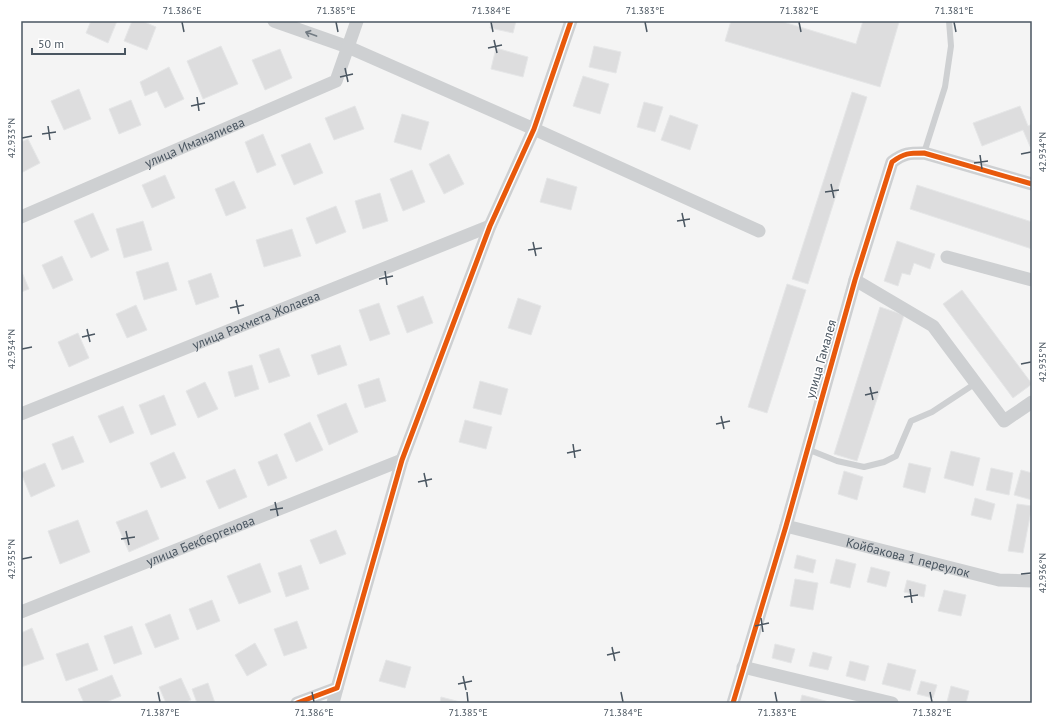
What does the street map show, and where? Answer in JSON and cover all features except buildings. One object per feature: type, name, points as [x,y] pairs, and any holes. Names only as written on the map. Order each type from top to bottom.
[{"type":"street","points":[[274,21],[348,47],[759,231]]},
{"type":"street","name":"улица Иманалиева","points":[[21,217],[336,81],[357,21]]},
{"type":"street","points":[[333,703],[402,460],[490,226],[534,129],[571,21]]},
{"type":"street","name":"улица Гамалея","points":[[733,703],[786,526],[855,280],[892,162],[900,156],[908,153],[924,153],[1032,184]]},
{"type":"street","name":"улица Рахмета Жолаева","points":[[21,414],[490,226]]},
{"type":"street","points":[[947,257],[1032,280]]},
{"type":"street","points":[[855,280],[933,326],[1004,421],[1032,402]]},
{"type":"street","name":"улица Бекбергенова","points":[[21,612],[402,460]]},
{"type":"street","name":"Койбакова 1 переулок","points":[[786,526],[999,580],[1032,581]]},
{"type":"street","points":[[743,667],[892,703]]},
{"type":"street","points":[[297,703],[337,688]]},
{"type":"lane","points":[[924,153],[945,87],[951,46],[949,21]]},
{"type":"lane","points":[[807,449],[837,461],[864,466],[884,462],[896,456],[912,421],[932,412],[976,383]]},
{"type":"cycle path","points":[[297,703],[337,688],[402,460],[490,226],[534,129],[571,21]]},
{"type":"cycle path","points":[[733,703],[786,526],[855,280],[892,162],[907,154],[924,153],[1032,184]]}]
